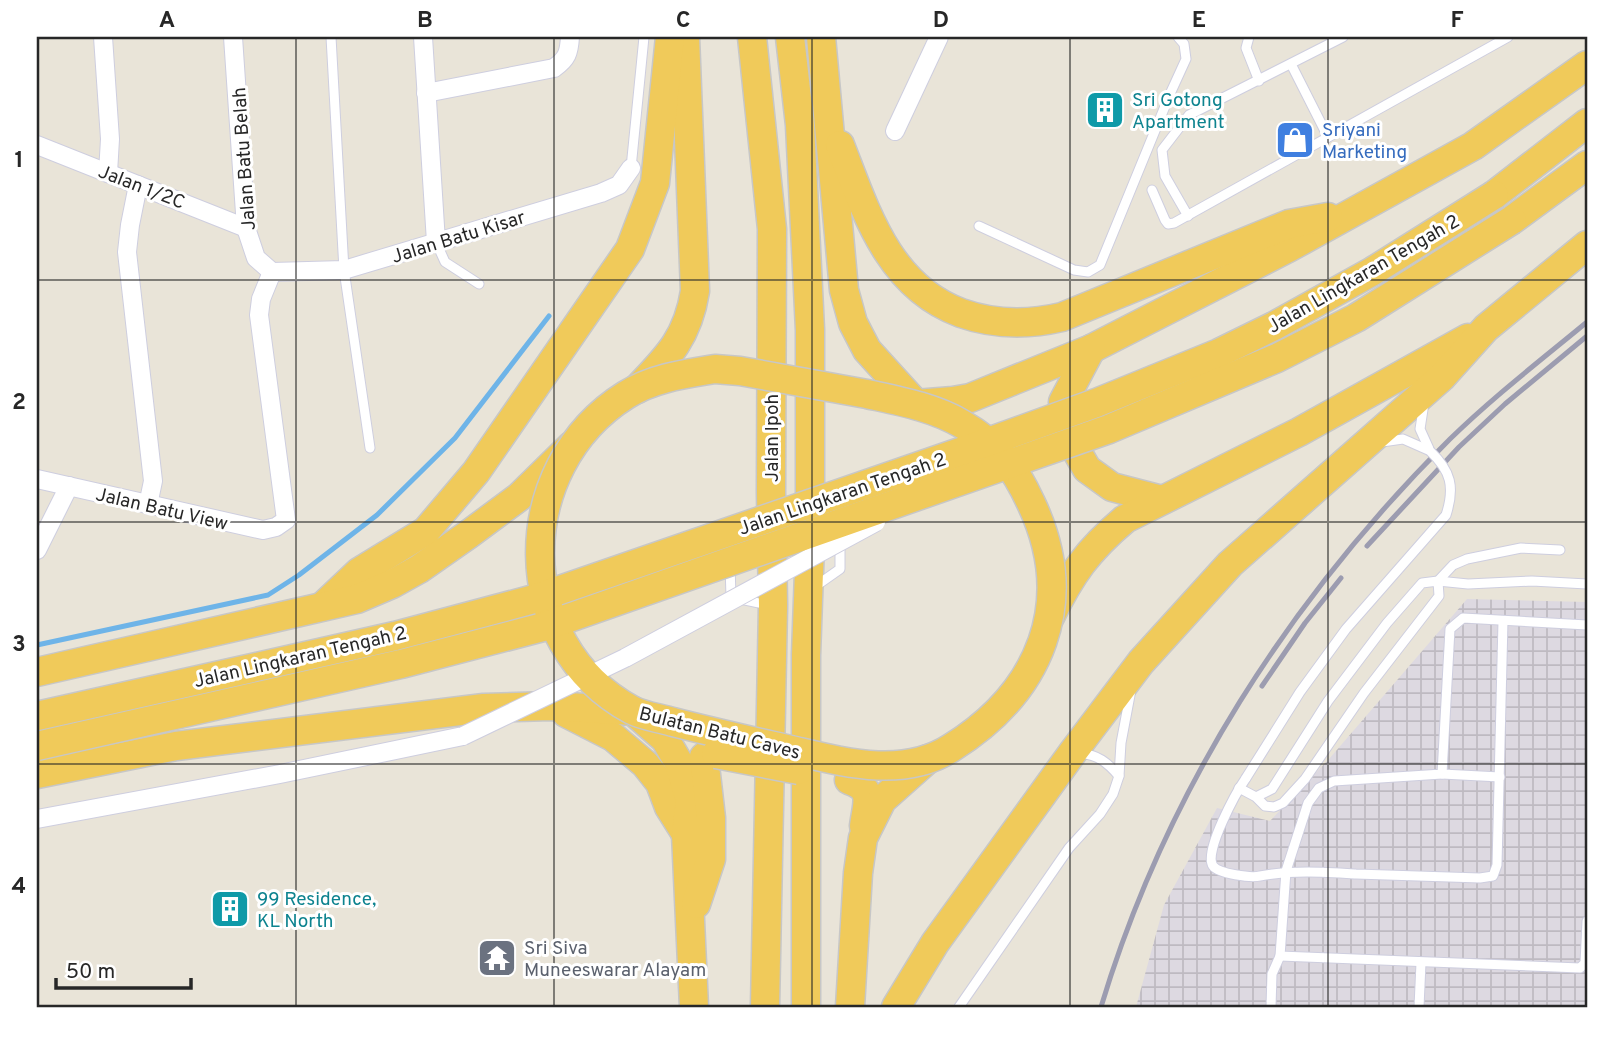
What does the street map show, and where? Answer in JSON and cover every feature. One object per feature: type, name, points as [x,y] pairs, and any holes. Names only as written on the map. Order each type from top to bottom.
[{"type":"highway","points":[[323,606],[359,572],[426,531],[453,502],[631,249],[655,183],[670,37]]},
{"type":"highway","points":[[637,389],[677,345],[690,318],[695,291],[685,37]]},
{"type":"highway","name":"Jalan Ipoh","points":[[752,37],[772,229],[767,496],[773,606],[765,1007]]},
{"type":"highway","name":"Jalan Ipoh","points":[[790,37],[800,125],[810,330],[806,1007]]},
{"type":"highway","points":[[821,37],[844,290],[853,323],[867,350],[916,404],[970,398],[1091,349],[1352,213],[1473,146],[1587,65]]},
{"type":"highway","points":[[829,116],[879,238],[899,269],[911,283],[935,301],[988,321],[1030,323],[1062,317],[1289,224],[1352,213]]},
{"type":"highway","name":"Jalan Lingkaran Tengah 2","points":[[37,716],[395,636],[534,599],[1096,403],[1219,353],[1275,326],[1373,271],[1494,195],[1587,123]]},
{"type":"highway","name":"Jalan Lingkaran Tengah 2","points":[[37,746],[401,664],[543,627],[1109,429],[1277,358],[1356,318],[1512,220],[1587,165]]},
{"type":"highway","points":[[896,1007],[935,943],[1141,662],[1230,564],[1442,377],[1486,328],[1587,245]]},
{"type":"highway","points":[[1050,617],[1082,561],[1102,538],[1125,519],[1356,402],[1486,328]]},
{"type":"highway","points":[[1091,349],[1063,402],[1065,431],[1087,469],[1112,487],[1162,500]]},
{"type":"highway","name":"Bulatan Batu Caves","points":[[715,369],[740,371],[916,404],[960,422],[999,449],[1023,485],[1039,519],[1046,540],[1052,589],[1050,617],[1039,652],[1010,701],[956,745],[928,759],[870,766],[851,764],[633,711],[583,671],[568,653],[557,633],[546,599],[540,544],[543,510],[554,477],[575,442],[602,412],[637,389],[677,375],[715,369]]},
{"type":"highway","points":[[37,672],[357,598],[392,584],[419,569],[519,497],[575,442]]},
{"type":"highway","points":[[551,706],[596,727],[630,749],[660,783],[669,807],[687,834]]},
{"type":"highway","points":[[37,774],[176,746],[484,708],[551,706],[633,711],[665,739],[679,764],[690,800],[687,834],[694,1007]]},
{"type":"highway","points":[[690,920],[711,859],[711,818],[704,757],[709,753],[849,780],[863,786],[867,791],[858,873],[850,1007]]},
{"type":"highway","points":[[863,838],[882,800],[928,759]]},
{"type":"street","points":[[103,37],[110,139],[108,173]]},
{"type":"street","name":"Jalan Batu Belah","points":[[233,37],[246,228],[256,258],[272,272]]},
{"type":"street","points":[[423,37],[436,242]]},
{"type":"street","points":[[426,93],[554,68],[565,61],[570,37]]},
{"type":"street","points":[[895,131],[939,37]]},
{"type":"street","name":"Jalan 1/2C","points":[[37,145],[246,228]]},
{"type":"street","name":"Jalan Batu Kisar","points":[[272,272],[344,270],[601,193],[619,185],[631,168]]},
{"type":"street","points":[[138,185],[127,252],[153,481],[148,505]]},
{"type":"street","name":"Jalan Batu View","points":[[37,479],[263,530],[276,527],[286,520],[259,315],[261,299],[272,272]]},
{"type":"street","points":[[37,550],[69,486]]},
{"type":"street","points":[[37,820],[463,736],[625,658],[925,495]]},
{"type":"lane","points":[[331,37],[344,270],[370,448]]},
{"type":"lane","points":[[631,168],[644,37]]},
{"type":"lane","points":[[979,226],[1074,270],[1088,272],[1100,265],[1186,60],[1184,44],[1178,37]]},
{"type":"lane","points":[[1248,37],[1246,48],[1259,80]]},
{"type":"lane","points":[[1188,216],[1165,176],[1162,150],[1189,115],[1343,37]]},
{"type":"lane","points":[[1152,191],[1168,224],[1188,216],[1508,37]]},
{"type":"lane","points":[[1291,64],[1328,137]]},
{"type":"lane","points":[[436,242],[445,262],[479,284]]},
{"type":"lane","points":[[1430,451],[1420,429],[1420,417],[1424,402],[1442,377]]},
{"type":"lane","points":[[1354,453],[1387,440],[1404,439],[1430,451],[1443,463],[1448,476],[1450,501],[1446,515],[1346,629],[1300,692],[1239,788],[1214,846],[1211,859],[1213,866],[1218,870],[1251,878],[1286,871],[1480,878],[1493,876],[1497,865],[1503,621]]},
{"type":"lane","points":[[810,486],[838,501]]},
{"type":"lane","points":[[730,543],[729,529],[746,514]]},
{"type":"lane","points":[[808,591],[841,569],[839,515]]},
{"type":"lane","points":[[1438,581],[1453,565],[1466,559],[1521,548],[1560,550]]},
{"type":"lane","points":[[730,556],[731,597],[773,606]]},
{"type":"lane","points":[[1239,788],[1256,797],[1265,806],[1274,807],[1283,803],[1305,779],[1364,693],[1440,596],[1438,581]]},
{"type":"lane","points":[[1256,797],[1272,789],[1328,701],[1387,623],[1422,583],[1586,582]]},
{"type":"lane","points":[[1442,774],[1450,629],[1463,618],[1587,625]]},
{"type":"lane","points":[[959,1007],[1069,848],[1100,814],[1113,794],[1119,776],[1126,713],[1141,662]]},
{"type":"lane","points":[[1073,752],[1099,757],[1119,776]]},
{"type":"lane","points":[[1271,1007],[1272,974],[1280,956],[1286,871],[1308,803],[1319,788],[1334,780],[1442,774],[1500,777]]},
{"type":"lane","points":[[1280,956],[1580,968],[1585,963],[1587,921]]},
{"type":"lane","points":[[1419,1007],[1421,963]]},
{"type":"shaded area","points":[[1467,599],[1587,602],[1587,1007],[1136,1007],[1164,905],[1217,808],[1270,821],[1329,759]]},
{"type":"waterway","points":[[37,645],[268,595],[299,575],[377,515],[455,438],[549,316]]},
{"type":"railway","points":[[1101,1007],[1128,927],[1160,849],[1198,774],[1240,702],[1286,632],[1337,564],[1392,500],[1450,439],[1587,322]]},
{"type":"railway","points":[[1367,546],[1459,447],[1505,404],[1587,336]]},
{"type":"railway","points":[[1262,686],[1305,623],[1341,578]]},
{"type":"place","name":"Sri Gotong Apartment","points":[[1105,110]]},
{"type":"place","name":"Sriyani Marketing","points":[[1295,140]]},
{"type":"place","name":"99 Residence, KL North","points":[[230,909]]},
{"type":"place","name":"Sri Siva Muneeswarar Alayam","points":[[497,958]]}]
